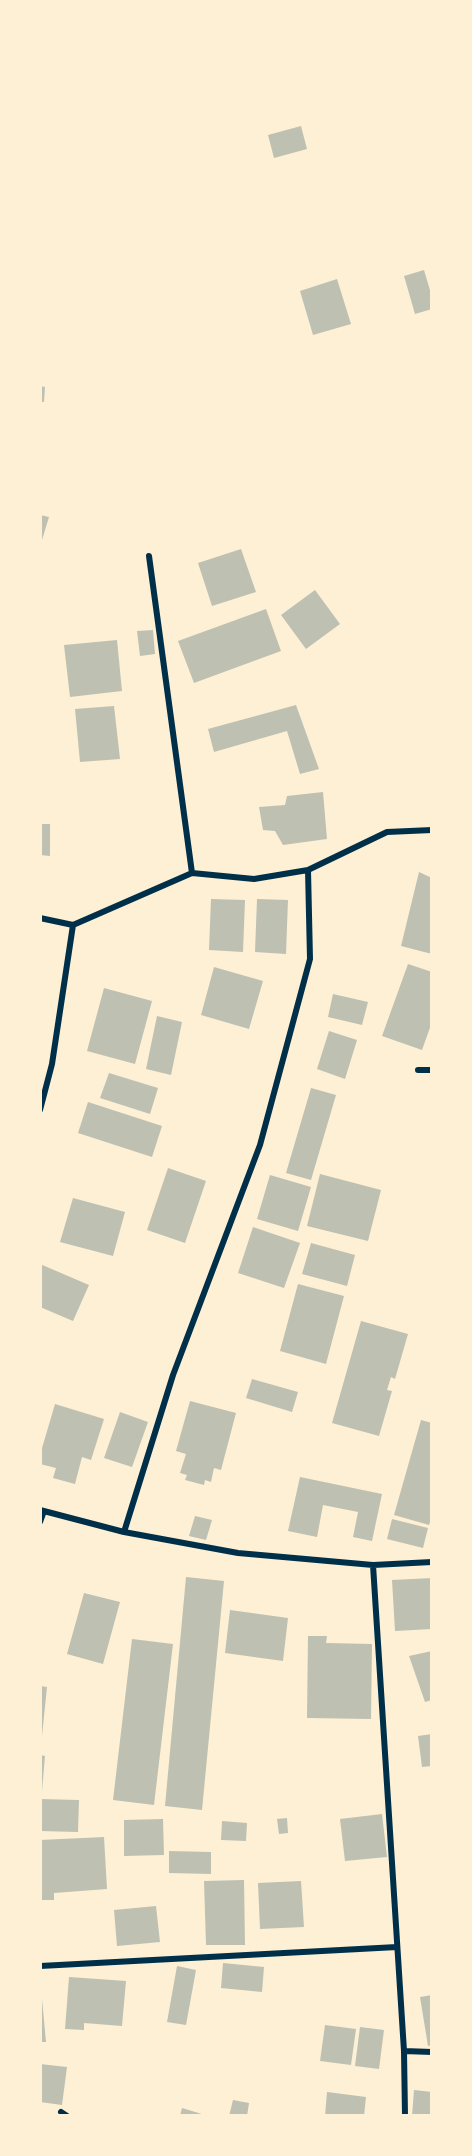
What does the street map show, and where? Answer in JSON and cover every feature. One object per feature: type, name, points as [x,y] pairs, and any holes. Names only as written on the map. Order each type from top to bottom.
[{"type":"street","points":[[149,556],[192,873]]},
{"type":"street","points":[[40,918],[73,925],[192,873],[254,879],[308,870],[387,832],[432,830]]},
{"type":"street","points":[[124,1532],[173,1375],[260,1145],[310,958],[308,870]]},
{"type":"street","points":[[40,1110],[52,1064],[73,925]]},
{"type":"street","points":[[418,1070],[432,1070]]},
{"type":"street","points":[[40,1522],[42,1510],[124,1532],[238,1553],[373,1565],[432,1562]]},
{"type":"street","points":[[373,1565],[404,2051],[405,2115]]},
{"type":"street","points":[[40,1966],[397,1947]]},
{"type":"street","points":[[404,2051],[432,2052]]},
{"type":"building","points":[[301,126],[307,149],[274,158],[268,135]]},
{"type":"building","points":[[424,270],[432,297],[432,309],[415,314],[404,276]]},
{"type":"building","points":[[337,279],[351,324],[313,335],[300,291]]},
{"type":"building","points":[[40,386],[45,387],[44,402],[40,402]]},
{"type":"building","points":[[40,515],[49,517],[42,540],[40,539]]},
{"type":"building","points":[[241,549],[256,592],[212,606],[198,563]]},
{"type":"building","points":[[315,590],[340,624],[306,649],[281,615]]},
{"type":"building","points":[[266,609],[281,651],[194,683],[178,641]]},
{"type":"building","points":[[153,630],[155,654],[140,656],[137,631]]},
{"type":"building","points":[[117,640],[122,691],[70,697],[64,645]]},
{"type":"building","points":[[296,705],[319,769],[300,774],[287,731],[214,752],[208,729]]},
{"type":"building","points":[[114,706],[120,759],[80,762],[75,709]]},
{"type":"building","points":[[323,792],[327,839],[283,845],[275,831],[263,830],[259,807],[285,805],[287,796]]},
{"type":"building","points":[[40,824],[50,824],[50,856],[40,855]]},
{"type":"building","points":[[419,872],[432,878],[432,954],[401,946]]},
{"type":"building","points":[[211,899],[245,900],[243,952],[209,950]]},
{"type":"building","points":[[257,899],[288,900],[286,954],[255,952]]},
{"type":"building","points":[[408,964],[432,972],[432,1022],[422,1050],[382,1036]]},
{"type":"building","points":[[214,967],[263,981],[249,1029],[201,1015]]},
{"type":"building","points":[[104,988],[152,1001],[135,1064],[87,1051]]},
{"type":"building","points":[[333,994],[368,1002],[362,1025],[328,1017]]},
{"type":"building","points":[[157,1016],[182,1022],[171,1075],[146,1069]]},
{"type":"building","points":[[329,1031],[357,1040],[345,1079],[317,1069]]},
{"type":"building","points":[[109,1073],[158,1088],[150,1114],[100,1098]]},
{"type":"building","points":[[311,1088],[336,1095],[311,1180],[286,1173]]},
{"type":"building","points":[[88,1102],[162,1126],[152,1157],[78,1133]]},
{"type":"building","points":[[168,1168],[206,1181],[185,1243],[147,1230]]},
{"type":"building","points":[[320,1174],[381,1190],[368,1241],[307,1226]]},
{"type":"building","points":[[270,1175],[311,1187],[298,1231],[257,1219]]},
{"type":"building","points":[[73,1198],[125,1212],[113,1256],[60,1242]]},
{"type":"building","points":[[253,1227],[300,1243],[284,1288],[238,1273]]},
{"type":"building","points":[[311,1243],[355,1255],[347,1286],[302,1274]]},
{"type":"building","points":[[40,1264],[89,1285],[73,1321],[40,1307]]},
{"type":"building","points":[[298,1284],[344,1296],[326,1364],[280,1351]]},
{"type":"building","points":[[361,1321],[408,1334],[395,1379],[391,1377],[387,1390],[392,1391],[379,1436],[332,1423]]},
{"type":"building","points":[[252,1379],[298,1392],[292,1412],[246,1398]]},
{"type":"building","points":[[190,1401],[236,1413],[221,1470],[214,1468],[211,1482],[205,1480],[204,1485],[185,1480],[187,1475],[180,1473],[186,1454],[176,1451]]},
{"type":"building","points":[[55,1404],[104,1419],[91,1460],[82,1457],[75,1484],[53,1478],[56,1468],[40,1464],[40,1455]]},
{"type":"building","points":[[120,1412],[148,1422],[132,1467],[104,1458]]},
{"type":"building","points":[[421,1420],[432,1423],[432,1516],[429,1525],[394,1515]]},
{"type":"building","points":[[300,1477],[382,1494],[372,1541],[353,1537],[358,1512],[323,1505],[317,1537],[288,1531]]},
{"type":"building","points":[[195,1516],[212,1520],[206,1540],[189,1536]]},
{"type":"building","points":[[392,1519],[428,1528],[423,1548],[387,1539]]},
{"type":"building","points":[[186,1577],[224,1581],[202,1810],[165,1806]]},
{"type":"building","points":[[432,1578],[432,1629],[395,1631],[392,1580]]},
{"type":"building","points":[[84,1593],[120,1602],[103,1664],[67,1654]]},
{"type":"building","points":[[230,1610],[288,1618],[283,1661],[225,1653]]},
{"type":"building","points":[[308,1636],[327,1636],[326,1643],[372,1644],[371,1719],[307,1718]]},
{"type":"building","points":[[132,1639],[173,1644],[154,1805],[113,1800]]},
{"type":"building","points":[[432,1651],[432,1700],[425,1702],[409,1656]]},
{"type":"building","points":[[40,1686],[47,1687],[42,1736],[40,1736]]},
{"type":"building","points":[[432,1734],[432,1766],[422,1767],[418,1736]]},
{"type":"building","points":[[40,1755],[45,1756],[42,1791],[40,1791]]},
{"type":"building","points":[[40,1799],[79,1800],[78,1832],[40,1831]]},
{"type":"building","points":[[382,1814],[387,1857],[345,1861],[340,1819]]},
{"type":"building","points":[[287,1818],[288,1833],[279,1834],[277,1819]]},
{"type":"building","points":[[163,1819],[164,1855],[124,1856],[124,1820]]},
{"type":"building","points":[[222,1821],[247,1823],[246,1841],[221,1840]]},
{"type":"building","points":[[104,1837],[107,1889],[54,1893],[54,1900],[40,1900],[40,1840]]},
{"type":"building","points":[[169,1851],[211,1852],[211,1874],[169,1873]]},
{"type":"building","points":[[244,1880],[245,1945],[206,1945],[204,1881]]},
{"type":"building","points":[[301,1881],[304,1927],[260,1929],[258,1883]]},
{"type":"building","points":[[156,1906],[160,1942],[117,1946],[114,1910]]},
{"type":"building","points":[[223,1963],[264,1967],[262,1992],[221,1988]]},
{"type":"building","points":[[177,1966],[196,1970],[186,2025],[167,2022]]},
{"type":"building","points":[[69,1977],[126,1981],[122,2026],[84,2023],[84,2030],[65,2029]]},
{"type":"building","points":[[432,1995],[432,2045],[428,2046],[420,1997]]},
{"type":"building","points":[[40,1999],[42,1999],[46,2042],[40,2042]]},
{"type":"building","points":[[325,2025],[356,2029],[351,2065],[320,2061]]},
{"type":"building","points":[[360,2027],[384,2030],[379,2069],[355,2066]]},
{"type":"building","points":[[40,2064],[67,2067],[62,2105],[40,2102]]},
{"type":"building","points":[[414,2090],[432,2092],[432,2116],[412,2116]]},
{"type":"building","points":[[327,2092],[366,2097],[364,2116],[325,2116]]},
{"type":"building","points":[[233,2100],[249,2103],[247,2116],[229,2116]]},
{"type":"building","points":[[182,2108],[205,2115],[205,2116],[180,2116]]}]
